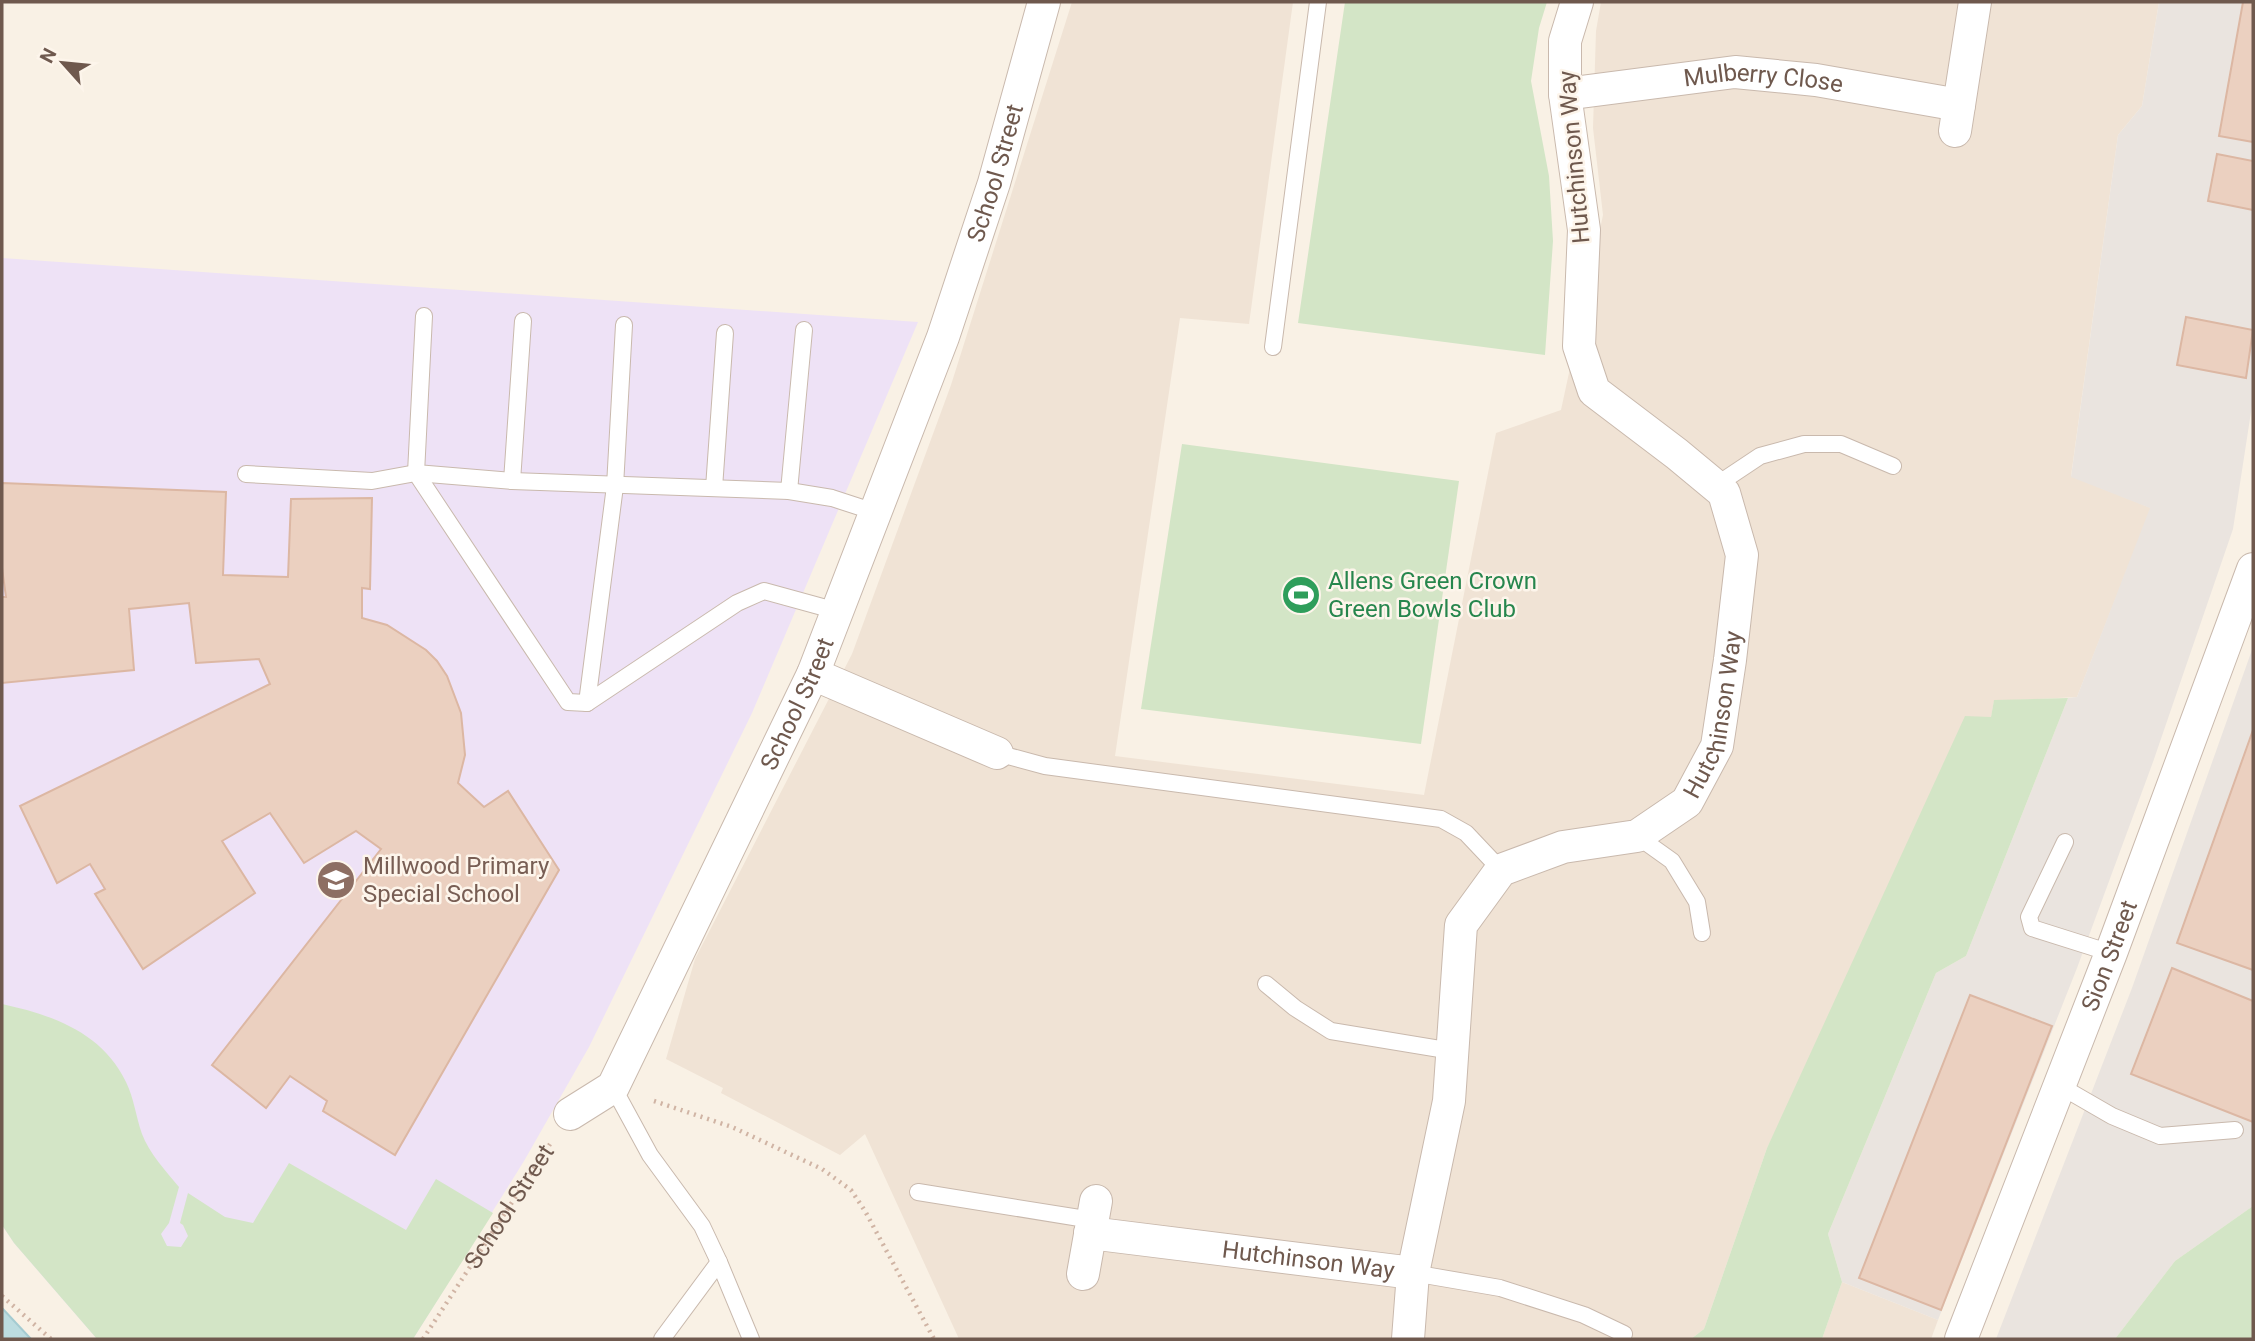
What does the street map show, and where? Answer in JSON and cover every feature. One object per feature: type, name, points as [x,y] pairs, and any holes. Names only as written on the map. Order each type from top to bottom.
[{"type":"street","name":"School Street","points":[[613,1087],[813,674],[943,337],[993,183],[1044,2]]},
{"type":"street","name":"Hutchinson Way","points":[[1093,1218],[1413,1273],[1449,1101],[1461,925],[1501,870],[1563,847],[1637,836],[1686,802],[1717,746],[1742,555],[1724,494],[1594,390],[1579,346],[1584,230],[1565,94],[1565,41],[1577,2]]},
{"type":"street","name":"Mulberry Close","points":[[1565,94],[1735,72],[1815,80],[1957,118],[1975,2]]},
{"type":"street","name":"Sion Street","points":[[1961,1339],[2245,619],[2253,569]]},
{"type":"street","points":[[813,674],[997,753]]},
{"type":"street","points":[[570,1114],[613,1087]]},
{"type":"street","points":[[1083,1274],[1093,1218]]},
{"type":"street","points":[[1408,1339],[1413,1273]]},
{"type":"lane","points":[[1273,347],[1318,2]]},
{"type":"lane","points":[[424,316],[416,473],[568,702],[587,703],[737,603],[764,591],[837,611]]},
{"type":"lane","points":[[512,481],[523,321]]},
{"type":"lane","points":[[587,703],[615,486],[624,326]]},
{"type":"lane","points":[[789,491],[804,330]]},
{"type":"lane","points":[[714,488],[725,333]]},
{"type":"lane","points":[[1715,486],[1760,456],[1804,444],[1841,444],[1893,466]]},
{"type":"lane","points":[[246,474],[372,481],[416,473],[615,486],[789,491],[832,498],[875,512]]},
{"type":"lane","points":[[997,753],[1045,766],[1441,819],[1466,833],[1501,870]]},
{"type":"lane","points":[[1637,836],[1672,861],[1697,902],[1702,933]]},
{"type":"lane","points":[[2065,842],[2029,917],[2032,928],[2112,953]]},
{"type":"lane","points":[[1266,984],[1295,1009],[1331,1031],[1452,1051]]},
{"type":"lane","points":[[2060,1086],[2112,1116],[2160,1136],[2235,1130]]},
{"type":"lane","points":[[613,1087],[650,1155],[702,1226],[751,1339]]},
{"type":"lane","points":[[918,1192],[1093,1218]]},
{"type":"lane","points":[[662,1339],[719,1262]]},
{"type":"lane","points":[[1413,1273],[1500,1288],[1584,1315],[1624,1334]]},
{"type":"path","points":[[613,1087],[732,1127],[822,1169],[851,1190],[934,1339]]},
{"type":"path","name":"School Street","points":[[423,1339],[570,1114]]},
{"type":"path","points":[[2,1296],[51,1339]]},
{"type":"shaded area","points":[[1072,2],[1293,2],[1249,324],[1180,318],[1115,756],[1424,795],[1496,433],[1561,410],[1603,215],[1593,128],[1596,31],[1601,2],[2159,2],[2142,106],[2118,135],[2071,476],[2151,508],[2077,697],[1994,701],[1991,717],[1767,1148],[1704,1329],[1691,1339],[959,1339],[865,1134],[840,1155],[721,1093],[723,1088],[666,1059],[695,959],[852,654],[951,385]]},
{"type":"shaded area","points":[[2159,2],[2253,2],[2253,399],[2233,529],[2153,762],[2077,968],[1938,1320],[1842,1282],[1828,1234],[1936,973],[1966,956],[2068,698],[2077,697],[2150,508],[2071,477],[2118,135],[2142,106]]},
{"type":"shaded area","name":"Millwood Primary Special School","points":[[2,258],[918,322],[752,713],[589,1047],[524,1161],[413,1339],[97,1339],[14,1243],[2,1225]]},
{"type":"shaded area","points":[[2253,647],[2253,1206],[2175,1261],[2115,1339],[1996,1339],[2132,988]]},
{"type":"shaded area","points":[[1842,1282],[1938,1320],[1931,1339],[1822,1339]]},
{"type":"green space","points":[[1345,2],[1547,2],[1539,28],[1531,81],[1549,176],[1553,241],[1545,355],[1298,323]]},
{"type":"green space","name":"Allens Green Crown Green Bowls Club","points":[[1182,444],[1459,481],[1421,744],[1141,709]]},
{"type":"green space","points":[[2068,698],[1966,956],[1936,973],[1828,1234],[1842,1282],[1822,1339],[1691,1339],[1704,1329],[1767,1148],[1965,716],[1991,717],[1994,700]]},
{"type":"green space","points":[[2,1004],[57,1020],[74,1028],[104,1050],[116,1065],[129,1088],[145,1141],[179,1187],[169,1223],[161,1234],[167,1246],[181,1247],[188,1236],[180,1223],[188,1193],[225,1217],[253,1223],[289,1163],[406,1230],[436,1179],[493,1213],[413,1339],[97,1339],[14,1243],[2,1225]]},
{"type":"green space","points":[[2253,1206],[2253,1339],[2115,1339],[2175,1261]]},
{"type":"water","points":[[2,1308],[31,1339],[2,1339]]},
{"type":"building","points":[[2243,2],[2253,2],[2253,142],[2219,136]]},
{"type":"building","points":[[2217,154],[2253,161],[2253,210],[2208,201]]},
{"type":"building","points":[[2186,317],[2253,330],[2246,378],[2177,365]]},
{"type":"building","points":[[2,483],[226,492],[223,575],[288,577],[291,499],[372,498],[370,589],[362,588],[362,618],[387,625],[426,650],[437,661],[447,676],[461,713],[465,755],[458,783],[484,807],[508,791],[559,870],[395,1155],[323,1111],[327,1101],[290,1076],[266,1108],[212,1065],[381,849],[356,831],[304,863],[270,813],[222,841],[255,893],[143,969],[95,894],[105,889],[90,864],[57,883],[20,806],[270,684],[259,659],[196,663],[189,603],[129,609],[134,670],[2,683],[2,597],[6,597],[2,568]]},
{"type":"building","points":[[2253,730],[2253,970],[2177,943]]},
{"type":"building","points":[[2172,968],[2253,1001],[2253,1122],[2131,1074]]},
{"type":"building","points":[[1970,995],[2052,1026],[1941,1310],[1859,1278]]},
{"type":"place","name":"Allens Green Crown Green Bowls Club","points":[[1301,595]]},
{"type":"place","name":"Millwood Primary Special School","points":[[336,880]]}]
